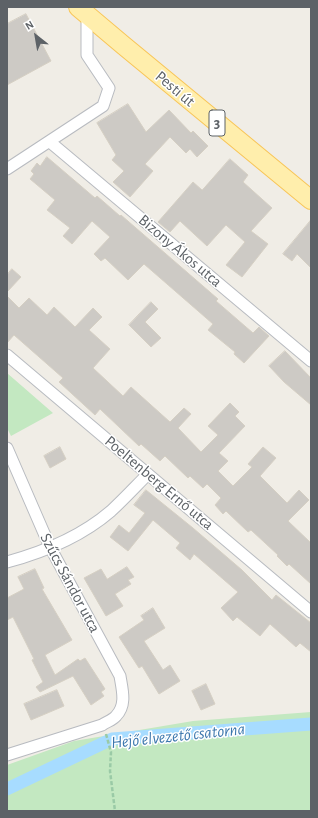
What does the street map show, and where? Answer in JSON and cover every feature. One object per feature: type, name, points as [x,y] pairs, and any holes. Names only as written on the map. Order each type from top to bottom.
[{"type":"main road","name":"Pesti út","points":[[82,11],[311,200]]},
{"type":"street","points":[[7,169],[103,106],[108,88],[87,55],[82,11]]},
{"type":"street","name":"Bizony Ákos utca","points":[[50,142],[311,361]]},
{"type":"street","name":"Poeltenberg Ernő utca","points":[[7,355],[311,612]]},
{"type":"street","name":"Szűcs Sándor utca","points":[[7,448],[50,547],[120,676],[124,696],[122,708],[116,717],[102,725],[7,755]]},
{"type":"street","points":[[7,562],[25,557],[50,547],[84,531],[110,511],[148,474]]},
{"type":"path","points":[[105,732],[111,752],[110,771],[115,811]]},
{"type":"green space","points":[[7,373],[53,413],[11,436],[7,428]]},
{"type":"green space","points":[[311,712],[311,811],[7,811],[7,765],[74,741],[193,721]]},
{"type":"building","points":[[26,14],[51,61],[7,85],[7,24]]},
{"type":"building","points":[[128,104],[146,132],[169,110],[191,133],[193,131],[208,146],[197,157],[190,149],[186,153],[170,137],[145,164],[153,171],[130,197],[113,182],[124,171],[112,160],[116,155],[97,123]]},
{"type":"building","points":[[47,157],[95,198],[97,196],[120,216],[121,215],[218,299],[216,301],[253,333],[259,327],[269,336],[244,363],[234,354],[235,352],[208,330],[213,324],[144,264],[128,280],[105,258],[101,261],[94,254],[110,237],[92,221],[72,244],[63,236],[70,228],[47,210],[55,200],[30,179],[34,174],[31,171],[37,163],[40,166]]},
{"type":"building","points":[[230,159],[248,175],[243,182],[272,208],[251,231],[268,244],[242,277],[226,265],[245,242],[226,225],[207,246],[180,221],[170,232],[158,222],[193,182],[202,190]]},
{"type":"building","points":[[311,220],[311,268],[297,254],[292,261],[283,254]]},
{"type":"building","points":[[12,269],[21,277],[7,292],[7,275]]},
{"type":"building","points":[[7,296],[19,308],[29,298],[47,315],[54,307],[75,327],[93,308],[102,317],[89,330],[110,349],[93,368],[123,396],[131,387],[170,422],[184,408],[191,414],[178,428],[201,452],[218,435],[208,426],[230,403],[239,412],[235,416],[245,426],[219,453],[228,461],[218,471],[233,486],[252,467],[248,464],[263,447],[276,458],[260,476],[287,503],[299,490],[309,500],[288,521],[311,543],[311,584],[289,564],[287,566],[277,556],[278,555],[251,530],[248,532],[226,511],[223,514],[215,505],[221,498],[207,484],[203,488],[190,476],[188,478],[165,456],[160,461],[141,444],[139,446],[100,409],[95,415],[59,382],[63,378],[14,335],[7,343]]},
{"type":"building","points":[[151,302],[158,309],[145,322],[161,338],[151,347],[129,325]]},
{"type":"building","points":[[285,351],[311,378],[311,405],[284,382],[269,366]]},
{"type":"building","points":[[60,447],[66,459],[50,468],[44,456]]},
{"type":"building","points":[[146,490],[242,570],[272,600],[276,595],[311,623],[311,652],[300,643],[296,647],[270,624],[260,636],[237,617],[233,621],[221,608],[238,592],[194,554],[190,560],[176,548],[180,543],[153,520],[128,551],[110,537],[119,525],[129,533],[145,513],[134,505]]},
{"type":"building","points":[[127,567],[134,577],[128,580],[131,584],[115,594],[123,606],[106,616],[84,578],[101,569],[107,579]]},
{"type":"building","points":[[35,569],[44,588],[42,589],[72,640],[45,655],[55,675],[78,659],[80,661],[85,658],[105,689],[101,692],[104,696],[91,705],[73,676],[40,692],[36,687],[43,682],[32,660],[34,659],[13,617],[7,620],[7,598],[24,589],[18,577]]},
{"type":"building","points":[[153,608],[165,628],[144,641],[163,670],[170,665],[180,681],[159,694],[142,666],[139,668],[119,637],[144,620],[141,616]]},
{"type":"building","points":[[206,684],[215,704],[201,710],[192,691]]},
{"type":"building","points":[[57,690],[64,706],[31,720],[24,704]]},
{"type":"waterway","name":"Hejő elvezető csatorna","points":[[7,789],[112,739],[311,724]]}]
